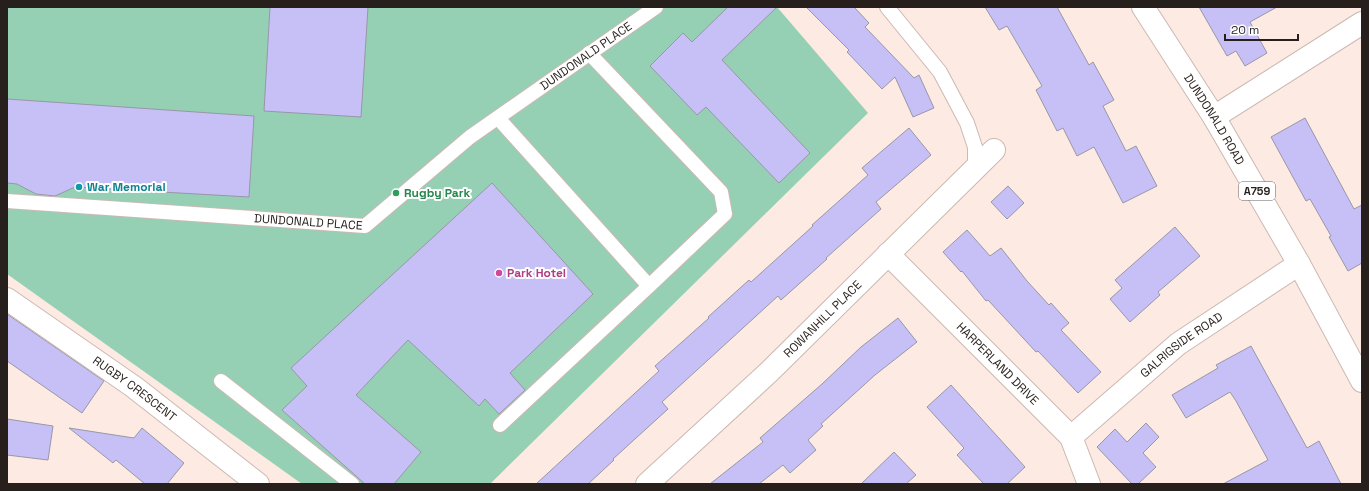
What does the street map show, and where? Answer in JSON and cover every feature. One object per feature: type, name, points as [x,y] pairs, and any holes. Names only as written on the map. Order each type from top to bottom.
[{"type":"street","name":"DUNDONALD ROAD","points":[[1143,7],[1214,117],[1299,264],[1362,381]]},
{"type":"street","points":[[1214,117],[1362,23]]},
{"type":"street","name":"ROWANHILL PLACE","points":[[647,484],[769,372],[994,150]]},
{"type":"street","name":"HARPERLAND DRIVE","points":[[888,254],[1071,437],[1089,484]]},
{"type":"street","name":"GALRIGSIDE ROAD","points":[[1071,437],[1178,344],[1299,264]]},
{"type":"street","name":"RUGBY CRESCENT","points":[[7,299],[134,387],[258,484]]},
{"type":"lane","name":"DUNDONALD PLACE","points":[[7,201],[365,226],[470,137],[656,7]]},
{"type":"lane","points":[[887,7],[940,72],[967,124],[975,146],[975,168]]},
{"type":"lane","points":[[500,425],[725,214],[721,192],[589,53]]},
{"type":"lane","points":[[498,118],[649,286]]},
{"type":"lane","points":[[221,381],[352,484]]},
{"type":"green space","name":"Rugby Park","points":[[7,7],[777,7],[868,113],[490,484],[302,484],[7,274]]},
{"type":"building","points":[[270,7],[368,7],[361,117],[264,111]]},
{"type":"building","points":[[728,7],[777,7],[722,60],[810,153],[779,183],[706,107],[697,115],[650,66],[683,33],[692,42]]},
{"type":"building","points":[[806,7],[854,7],[869,23],[865,27],[914,78],[919,75],[934,108],[913,117],[895,77],[882,89],[847,52],[849,50]]},
{"type":"building","points":[[985,7],[1057,7],[1089,65],[1093,62],[1114,100],[1103,106],[1126,151],[1136,146],[1157,186],[1123,203],[1094,147],[1077,156],[1063,128],[1057,131],[1036,90],[1042,86],[1007,26],[999,30]]},
{"type":"building","points":[[1199,7],[1277,7],[1250,22],[1267,53],[1245,66],[1236,51],[1227,56]]},
{"type":"building","points":[[7,99],[254,116],[249,197],[75,187],[55,196],[36,194],[17,184],[7,183]]},
{"type":"building","points":[[1305,118],[1354,209],[1362,205],[1362,263],[1348,271],[1329,237],[1331,236],[1310,199],[1306,201],[1271,137]]},
{"type":"building","points":[[909,128],[931,155],[876,202],[881,209],[781,300],[778,296],[662,402],[668,409],[588,484],[536,484],[659,371],[655,366],[749,280],[751,282],[868,175],[862,168]]},
{"type":"building","points":[[492,183],[593,294],[510,373],[525,390],[499,414],[485,399],[479,406],[408,340],[356,395],[421,452],[394,484],[365,484],[282,410],[307,386],[291,368]]},
{"type":"building","points":[[1008,186],[1024,203],[1007,219],[991,202]]},
{"type":"building","points":[[1175,227],[1200,256],[1158,292],[1160,295],[1130,322],[1110,299],[1122,288],[1115,280]]},
{"type":"building","points":[[967,230],[990,256],[1001,248],[1027,281],[1049,305],[1051,303],[1069,323],[1061,330],[1101,372],[1078,393],[1038,351],[1036,352],[988,300],[986,301],[962,271],[961,272],[943,252]]},
{"type":"building","points":[[7,314],[104,381],[82,413],[7,361]]},
{"type":"building","points":[[898,318],[917,342],[875,375],[821,424],[823,426],[808,440],[816,450],[790,473],[783,465],[759,484],[710,484],[763,442],[760,438],[822,384],[861,347]]},
{"type":"building","points":[[1251,346],[1307,448],[1319,441],[1341,484],[1223,484],[1268,460],[1236,401],[1230,392],[1186,418],[1172,395],[1218,368],[1216,365]]},
{"type":"building","points":[[951,385],[1025,467],[1007,484],[984,484],[957,455],[964,448],[927,407]]},
{"type":"building","points":[[7,419],[53,426],[48,460],[7,455]]},
{"type":"building","points":[[1146,423],[1159,437],[1143,453],[1156,467],[1138,484],[1132,484],[1097,447],[1115,429],[1127,442]]},
{"type":"building","points":[[69,428],[134,438],[142,428],[184,463],[167,484],[145,484],[116,460],[113,463]]},
{"type":"building","points":[[894,452],[916,475],[906,484],[861,484]]},
{"type":"place","name":"War Memorial","points":[[79,187]]},
{"type":"place","name":"Rugby Park","points":[[396,193]]},
{"type":"place","name":"Park Hotel","points":[[499,273]]}]
